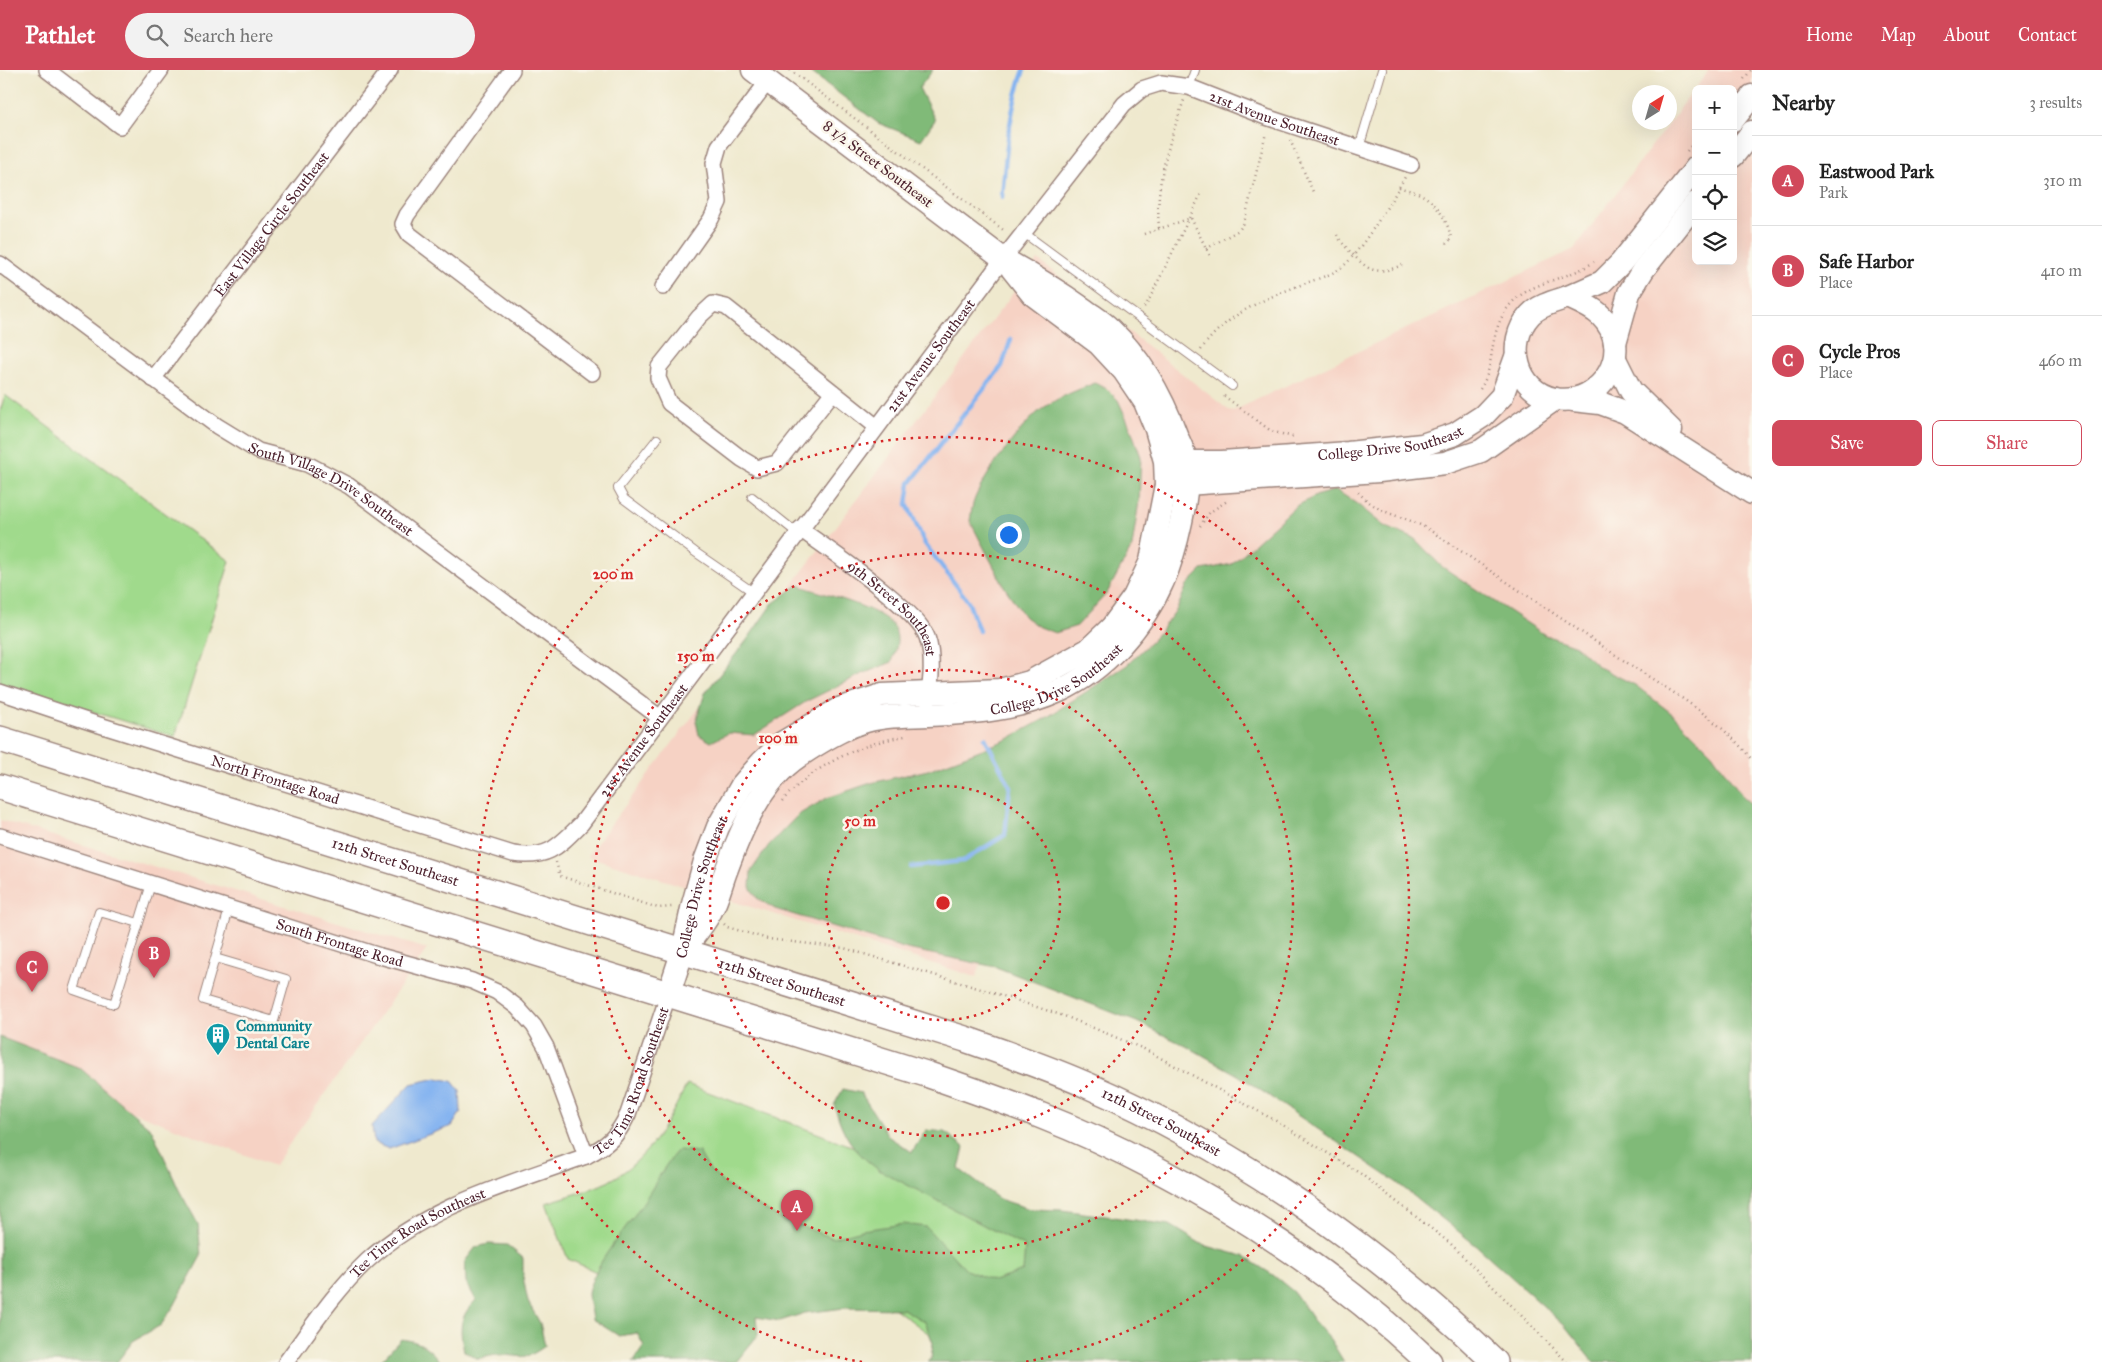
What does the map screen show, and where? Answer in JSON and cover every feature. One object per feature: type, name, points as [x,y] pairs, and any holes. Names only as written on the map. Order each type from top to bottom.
[{"type":"main road","name":"12th Street Southeast","points":[[0,739],[965,1039],[1089,1085],[1142,1110],[1252,1172],[1350,1239],[1429,1301],[1495,1362]]},
{"type":"main road","points":[[0,787],[668,996],[926,1074],[1012,1104],[1085,1134],[1148,1164],[1257,1228],[1357,1300],[1429,1362]]},
{"type":"street","points":[[48,70],[120,126],[161,70]]},
{"type":"street","name":"East Village Circle Southeast","points":[[153,379],[390,70]]},
{"type":"street","points":[[512,70],[407,215],[404,224],[409,234],[592,373]]},
{"type":"street","points":[[663,287],[711,219],[719,202],[714,163],[719,146],[761,76]]},
{"type":"street","name":"8 1/2 Street Southeast","points":[[761,76],[1003,259],[1032,294],[1099,344],[1124,371],[1145,402],[1176,473]]},
{"type":"street","name":"21st Avenue Southeast","points":[[552,850],[580,824],[1003,259],[1124,104],[1142,89],[1161,84],[1189,87],[1288,124],[1411,165]]},
{"type":"street","points":[[1737,115],[1752,96]]},
{"type":"street","points":[[1737,151],[1752,132]]},
{"type":"street","points":[[1692,173],[1621,263],[1602,282],[1568,297],[1551,302],[1532,313],[1522,325],[1516,342],[1516,357],[1521,373],[1530,385],[1544,395],[1600,403],[1625,412],[1749,491]]},
{"type":"street","points":[[1563,399],[1590,394],[1609,375],[1629,294],[1643,270],[1692,208]]},
{"type":"street","name":"South Village Drive Southeast","points":[[0,264],[217,426],[258,451],[307,464],[349,486],[659,717]]},
{"type":"street","points":[[1568,297],[1586,305],[1601,316],[1609,326],[1614,351],[1631,390],[1665,424],[1749,491]]},
{"type":"street","points":[[833,392],[777,463],[757,468],[742,459],[669,403],[658,378],[659,367],[699,317],[713,304],[726,307],[877,426]]},
{"type":"street","name":"College Drive Southeast","points":[[1176,473],[1222,462],[1348,453],[1431,443],[1455,434],[1483,416],[1502,396],[1516,357]]},
{"type":"street","name":"College Drive Southeast","points":[[1176,473],[1350,473],[1445,463],[1480,450],[1563,399]]},
{"type":"street","name":"College Drive Southeast","points":[[683,950],[693,904],[718,827],[742,785],[762,762],[782,744],[839,709],[882,695],[1000,690],[1030,682],[1088,650],[1112,628],[1134,597],[1151,561],[1176,473]]},
{"type":"street","name":"College Drive Southeast","points":[[683,950],[711,912],[736,844],[753,810],[774,777],[797,757],[860,722],[891,717],[988,712],[1028,702],[1059,691],[1089,673],[1114,652],[1138,625],[1156,596],[1167,573],[1178,532],[1176,473]]},
{"type":"street","name":"9th Street Southeast","points":[[798,531],[901,604],[920,622],[927,636],[931,654],[926,715]]},
{"type":"street","name":"North Frontage Road","points":[[0,692],[93,723],[513,854],[531,856],[552,850]]},
{"type":"street","name":"South Frontage Road","points":[[0,836],[380,956],[472,981],[497,992],[517,1007],[538,1033],[546,1047],[586,1156]]},
{"type":"street","points":[[668,996],[683,950]]},
{"type":"street","name":"Tee Time Rroad Southeast","points":[[586,1156],[605,1146],[620,1129],[628,1114],[668,996]]},
{"type":"street","name":"Tee Time Road Southeast","points":[[286,1362],[352,1276],[366,1262],[406,1230],[434,1214],[586,1156]]},
{"type":"lane","points":[[1189,87],[1195,70]]},
{"type":"lane","points":[[1359,148],[1382,70]]},
{"type":"lane","points":[[1024,232],[1232,386]]},
{"type":"lane","points":[[657,439],[618,488],[624,499],[753,592]]},
{"type":"lane","points":[[752,497],[798,531]]},
{"type":"lane","points":[[139,923],[99,912],[74,990],[114,1004],[139,923],[151,884]]},
{"type":"lane","points":[[215,958],[286,979],[274,1021],[203,1000],[215,958],[229,909]]},
{"type":"path","points":[[1159,228],[1160,176],[1189,87]]},
{"type":"path","points":[[1206,248],[1239,230],[1244,223],[1266,136],[1266,116]]},
{"type":"path","points":[[1288,124],[1290,140],[1314,194]]},
{"type":"path","points":[[1195,358],[1220,327],[1239,313],[1266,298],[1341,268],[1354,255],[1399,187],[1411,165]]},
{"type":"path","points":[[1399,187],[1423,195],[1443,215],[1449,227],[1451,239],[1446,244]]},
{"type":"path","points":[[1136,316],[1148,302],[1191,218],[1202,192]]},
{"type":"path","points":[[1144,234],[1191,218]]},
{"type":"path","points":[[1191,218],[1210,256]]},
{"type":"path","points":[[1336,235],[1341,243],[1370,269],[1390,270],[1402,265]]},
{"type":"path","points":[[1350,473],[1355,488],[1364,498],[1381,511],[1428,529],[1664,687],[1720,726],[1740,744],[1752,760]]},
{"type":"shaded area","points":[[1709,70],[1752,70],[1752,849],[1026,843],[976,977],[587,856],[1038,260],[1231,412],[1574,249],[1664,130],[1677,130],[1677,112],[1692,93],[1692,265],[1737,265],[1737,85],[1698,85]]},
{"type":"shaded area","points":[[0,820],[427,949],[274,1166],[0,1061]]},
{"type":"green space","points":[[808,70],[933,70],[919,88],[935,120],[921,140],[878,123]]},
{"type":"green space","points":[[1095,383],[1107,389],[1118,400],[1141,457],[1139,501],[1132,547],[1107,593],[1077,626],[1055,633],[1039,627],[1025,617],[1005,588],[970,521],[971,512],[975,498],[986,477],[1029,421],[1050,404]]},
{"type":"green space","points":[[5,395],[230,561],[175,737],[0,683],[0,411]]},
{"type":"green space","points":[[1336,490],[1384,526],[1415,539],[1441,566],[1545,635],[1576,646],[1599,667],[1635,685],[1675,716],[1712,753],[1743,797],[1752,805],[1752,1362],[1594,1362],[1565,1326],[1478,1247],[1396,1182],[1238,1075],[1190,1048],[1137,1022],[996,967],[907,949],[775,909],[757,898],[750,887],[751,871],[769,845],[798,815],[827,798],[871,783],[928,770],[1006,740],[1046,718],[1127,665],[1153,640],[1177,609],[1187,585],[1202,570],[1232,564],[1296,506],[1318,495]]},
{"type":"green space","points":[[798,585],[865,608],[888,621],[894,628],[897,636],[892,662],[860,675],[807,701],[754,735],[729,733],[711,742],[699,735],[696,721],[705,693],[747,640],[772,604]]},
{"type":"green space","points":[[0,1037],[80,1068],[152,1130],[179,1190],[198,1224],[201,1256],[174,1306],[161,1325],[133,1341],[117,1362],[0,1362]]},
{"type":"green space","points":[[687,1084],[899,1164],[1177,1299],[967,1362],[847,1273],[697,1318],[568,1259],[546,1203],[602,1185],[635,1162],[665,1126]]},
{"type":"green space","points":[[843,1089],[861,1093],[889,1137],[912,1152],[926,1130],[945,1132],[964,1147],[959,1169],[999,1199],[1030,1209],[1062,1210],[1170,1225],[1203,1245],[1243,1256],[1273,1275],[1294,1292],[1313,1320],[1330,1339],[1344,1362],[928,1362],[931,1359],[933,1343],[925,1322],[903,1309],[844,1308],[805,1313],[780,1321],[756,1317],[758,1335],[736,1362],[633,1362],[644,1346],[637,1333],[619,1336],[592,1319],[588,1292],[599,1265],[678,1150],[699,1152],[708,1168],[725,1185],[778,1218],[833,1238],[862,1230],[904,1224],[926,1227],[966,1270],[994,1281],[1023,1271],[1025,1247],[879,1170],[862,1156],[850,1142],[841,1126],[834,1105]]},
{"type":"green space","points":[[489,1244],[507,1245],[523,1258],[523,1277],[528,1302],[540,1323],[545,1346],[527,1356],[496,1355],[478,1359],[464,1351],[461,1336],[463,1318],[476,1300],[466,1282],[465,1261],[476,1247]]},
{"type":"green space","points":[[401,1339],[423,1346],[432,1352],[440,1362],[380,1362]]},
{"type":"water","points":[[437,1078],[452,1081],[460,1091],[461,1112],[452,1126],[389,1149],[374,1143],[372,1126],[411,1084]]},
{"type":"waterway","points":[[1002,197],[1012,116],[1024,70]]},
{"type":"waterway","points":[[979,631],[968,601],[925,544],[907,504],[910,483],[1002,366],[1011,339]]},
{"type":"waterway","points":[[911,867],[963,861],[1005,835],[1010,786],[985,738]]},
{"type":"place","name":"Safe Harbor","points":[[154,978]]},
{"type":"place","name":"Cycle Pros","points":[[32,992]]},
{"type":"place","name":"Community Dental Care","points":[[218,1056]]},
{"type":"place","name":"Eastwood Park","points":[[797,1231]]}]
